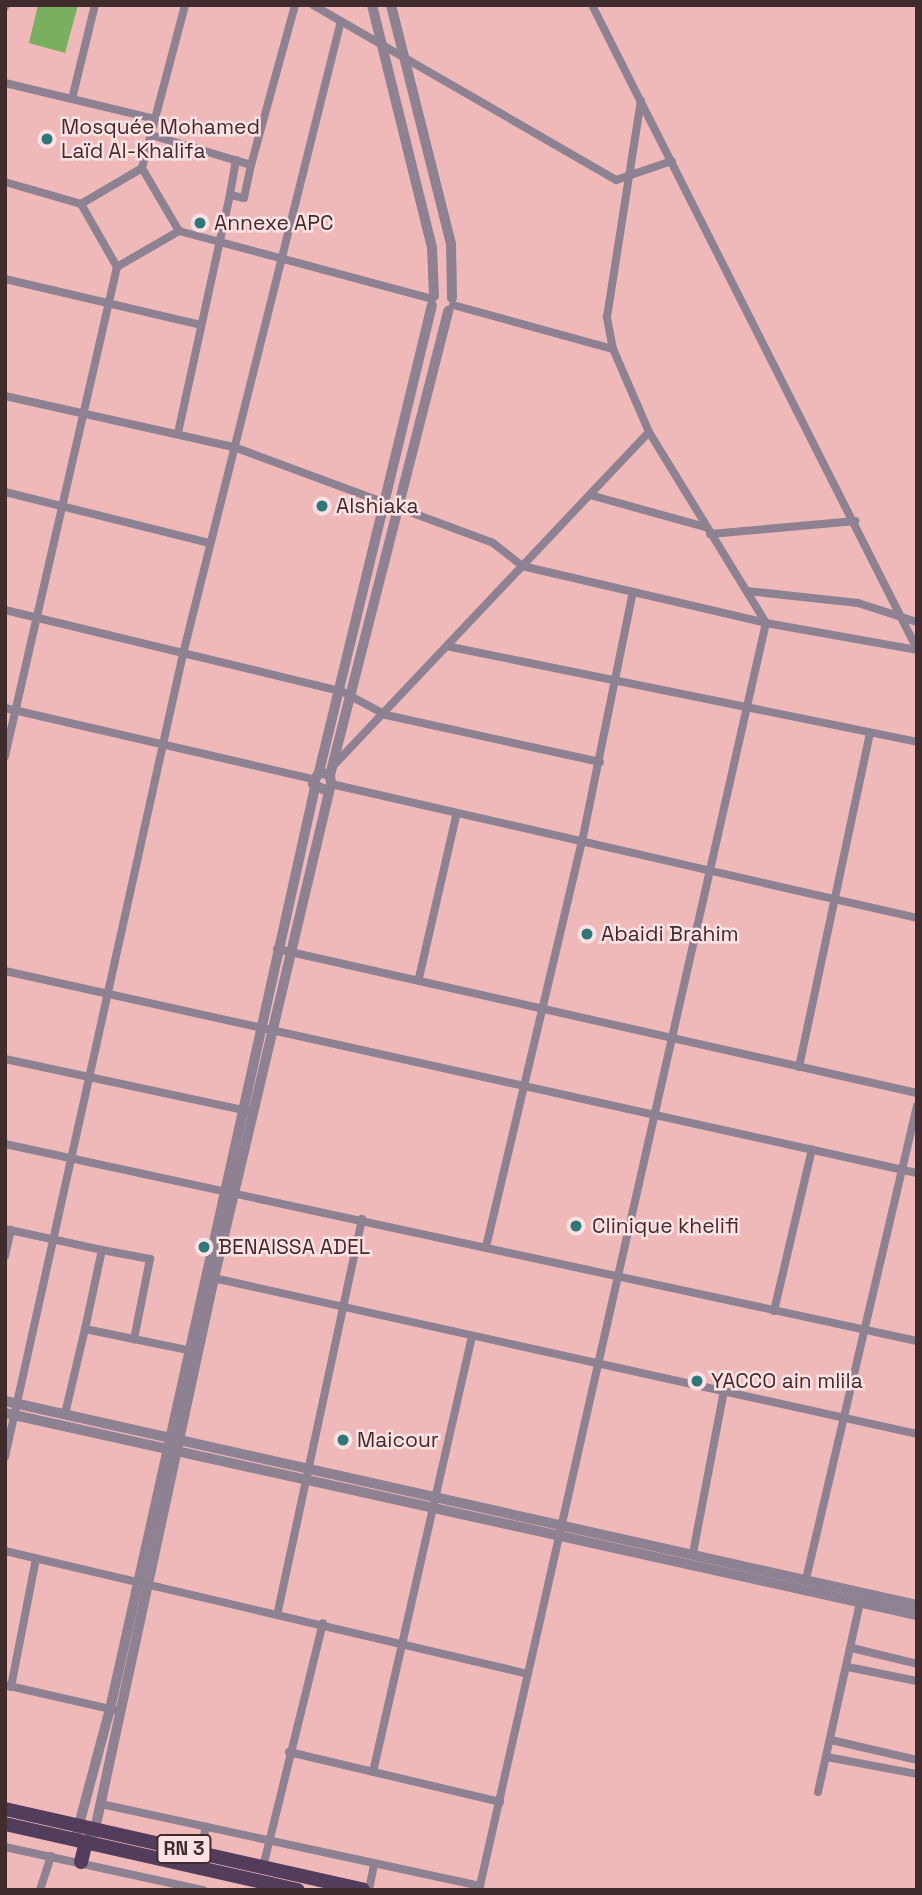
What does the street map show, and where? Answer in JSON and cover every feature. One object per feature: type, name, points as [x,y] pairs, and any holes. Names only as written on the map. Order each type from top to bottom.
[{"type":"highway","name":"RN 3","points":[[5,1809],[83,1838]]},
{"type":"highway","name":"RN 3","points":[[5,1824],[83,1838],[298,1890]]},
{"type":"highway","name":"RN 3","points":[[83,1838],[96,1829],[363,1890]]},
{"type":"highway","points":[[81,1862],[83,1838]]},
{"type":"street","points":[[72,99],[94,5]]},
{"type":"street","points":[[81,204],[142,168],[185,5]]},
{"type":"street","points":[[230,195],[244,198],[295,5]]},
{"type":"street","points":[[313,5],[616,180],[629,178],[672,161]]},
{"type":"street","points":[[208,1277],[237,1194],[275,1029],[341,691],[433,300],[432,248],[372,5]]},
{"type":"street","points":[[96,1829],[142,1581],[193,1351],[221,1192],[259,1025],[324,779],[352,696],[451,305],[451,244],[391,5]]},
{"type":"street","points":[[592,5],[855,521],[917,650]]},
{"type":"street","points":[[5,1457],[10,1408],[56,1240],[107,994],[165,749],[183,654],[341,21]]},
{"type":"street","points":[[5,83],[155,119]]},
{"type":"street","points":[[101,1804],[479,1888],[766,623],[707,531],[649,432],[613,349],[607,317],[641,101]]},
{"type":"street","points":[[151,135],[251,165]]},
{"type":"street","points":[[178,433],[236,160]]},
{"type":"street","points":[[142,168],[179,231],[613,349]]},
{"type":"street","points":[[5,182],[81,204],[117,267],[32,621],[5,756]]},
{"type":"street","points":[[117,267],[179,231]]},
{"type":"street","points":[[5,279],[201,325]]},
{"type":"street","points":[[433,300],[444,291],[451,305]]},
{"type":"street","points":[[5,396],[234,447],[383,505],[493,543],[522,566],[766,623],[917,650]]},
{"type":"street","points":[[324,779],[451,647],[522,566],[649,432]]},
{"type":"street","points":[[5,492],[59,508],[210,543]]},
{"type":"street","points":[[590,495],[707,531],[855,521]]},
{"type":"street","points":[[747,591],[858,603],[903,622],[917,622]]},
{"type":"street","points":[[486,1247],[545,1006],[600,762],[633,592]]},
{"type":"street","points":[[5,610],[32,621],[341,691],[386,715],[600,762]]},
{"type":"street","points":[[451,647],[616,681],[747,712],[917,742]]},
{"type":"street","points":[[5,708],[165,749],[324,779],[456,816],[583,837],[709,872],[917,918]]},
{"type":"street","points":[[799,1068],[870,733]]},
{"type":"street","points":[[419,978],[456,816]]},
{"type":"street","points":[[277,949],[545,1006],[799,1068],[917,1093]]},
{"type":"street","points":[[5,971],[654,1112],[917,1173]]},
{"type":"street","points":[[5,1059],[254,1112]]},
{"type":"street","points":[[806,1579],[917,1106]]},
{"type":"street","points":[[5,1144],[72,1161],[362,1219],[917,1341]]},
{"type":"street","points":[[774,1311],[812,1149]]},
{"type":"street","points":[[278,1611],[309,1481],[309,1466],[346,1307],[362,1219]]},
{"type":"street","points":[[5,1256],[8,1229],[150,1259],[134,1339]]},
{"type":"street","points":[[65,1414],[102,1250]]},
{"type":"street","points":[[208,1277],[917,1434]]},
{"type":"street","points":[[85,1329],[193,1351]]},
{"type":"street","points":[[373,1772],[472,1336]]},
{"type":"street","points":[[693,1553],[724,1391]]},
{"type":"street","points":[[10,1408],[65,1414],[309,1481],[434,1508],[693,1553],[917,1605]]},
{"type":"street","points":[[10,1408],[171,1443],[309,1466],[437,1496],[561,1530],[917,1615]]},
{"type":"street","points":[[5,1551],[278,1611],[403,1645],[528,1674]]},
{"type":"street","points":[[36,1558],[8,1686],[116,1711]]},
{"type":"street","points":[[818,1792],[848,1667],[860,1602]]},
{"type":"street","points":[[263,1867],[289,1752],[323,1623]]},
{"type":"street","points":[[852,1648],[917,1664]]},
{"type":"street","points":[[848,1667],[917,1681]]},
{"type":"street","points":[[83,1838],[116,1711]]},
{"type":"street","points":[[831,1740],[917,1760]]},
{"type":"street","points":[[289,1752],[500,1802]]},
{"type":"street","points":[[827,1756],[917,1774]]},
{"type":"street","points":[[200,1853],[206,1827]]},
{"type":"street","points":[[5,1847],[81,1862],[179,1887],[203,1890]]},
{"type":"street","points":[[40,1890],[51,1856]]},
{"type":"street","points":[[369,1890],[374,1864]]},
{"type":"green space","points":[[38,5],[78,5],[65,53],[29,43]]},
{"type":"place","name":"Mosquée Mohamed Laïd Al-Khalifa","points":[[47,139]]},
{"type":"place","name":"Annexe APC","points":[[200,223]]},
{"type":"place","name":"Alshiaka","points":[[322,506]]},
{"type":"place","name":"Abaidi Brahim","points":[[587,934]]},
{"type":"place","name":"Clinique khelifi","points":[[576,1226]]},
{"type":"place","name":"BENAISSA ADEL","points":[[204,1247]]},
{"type":"place","name":"YACCO ain mlila","points":[[697,1381]]},
{"type":"place","name":"Maicour","points":[[343,1440]]}]
